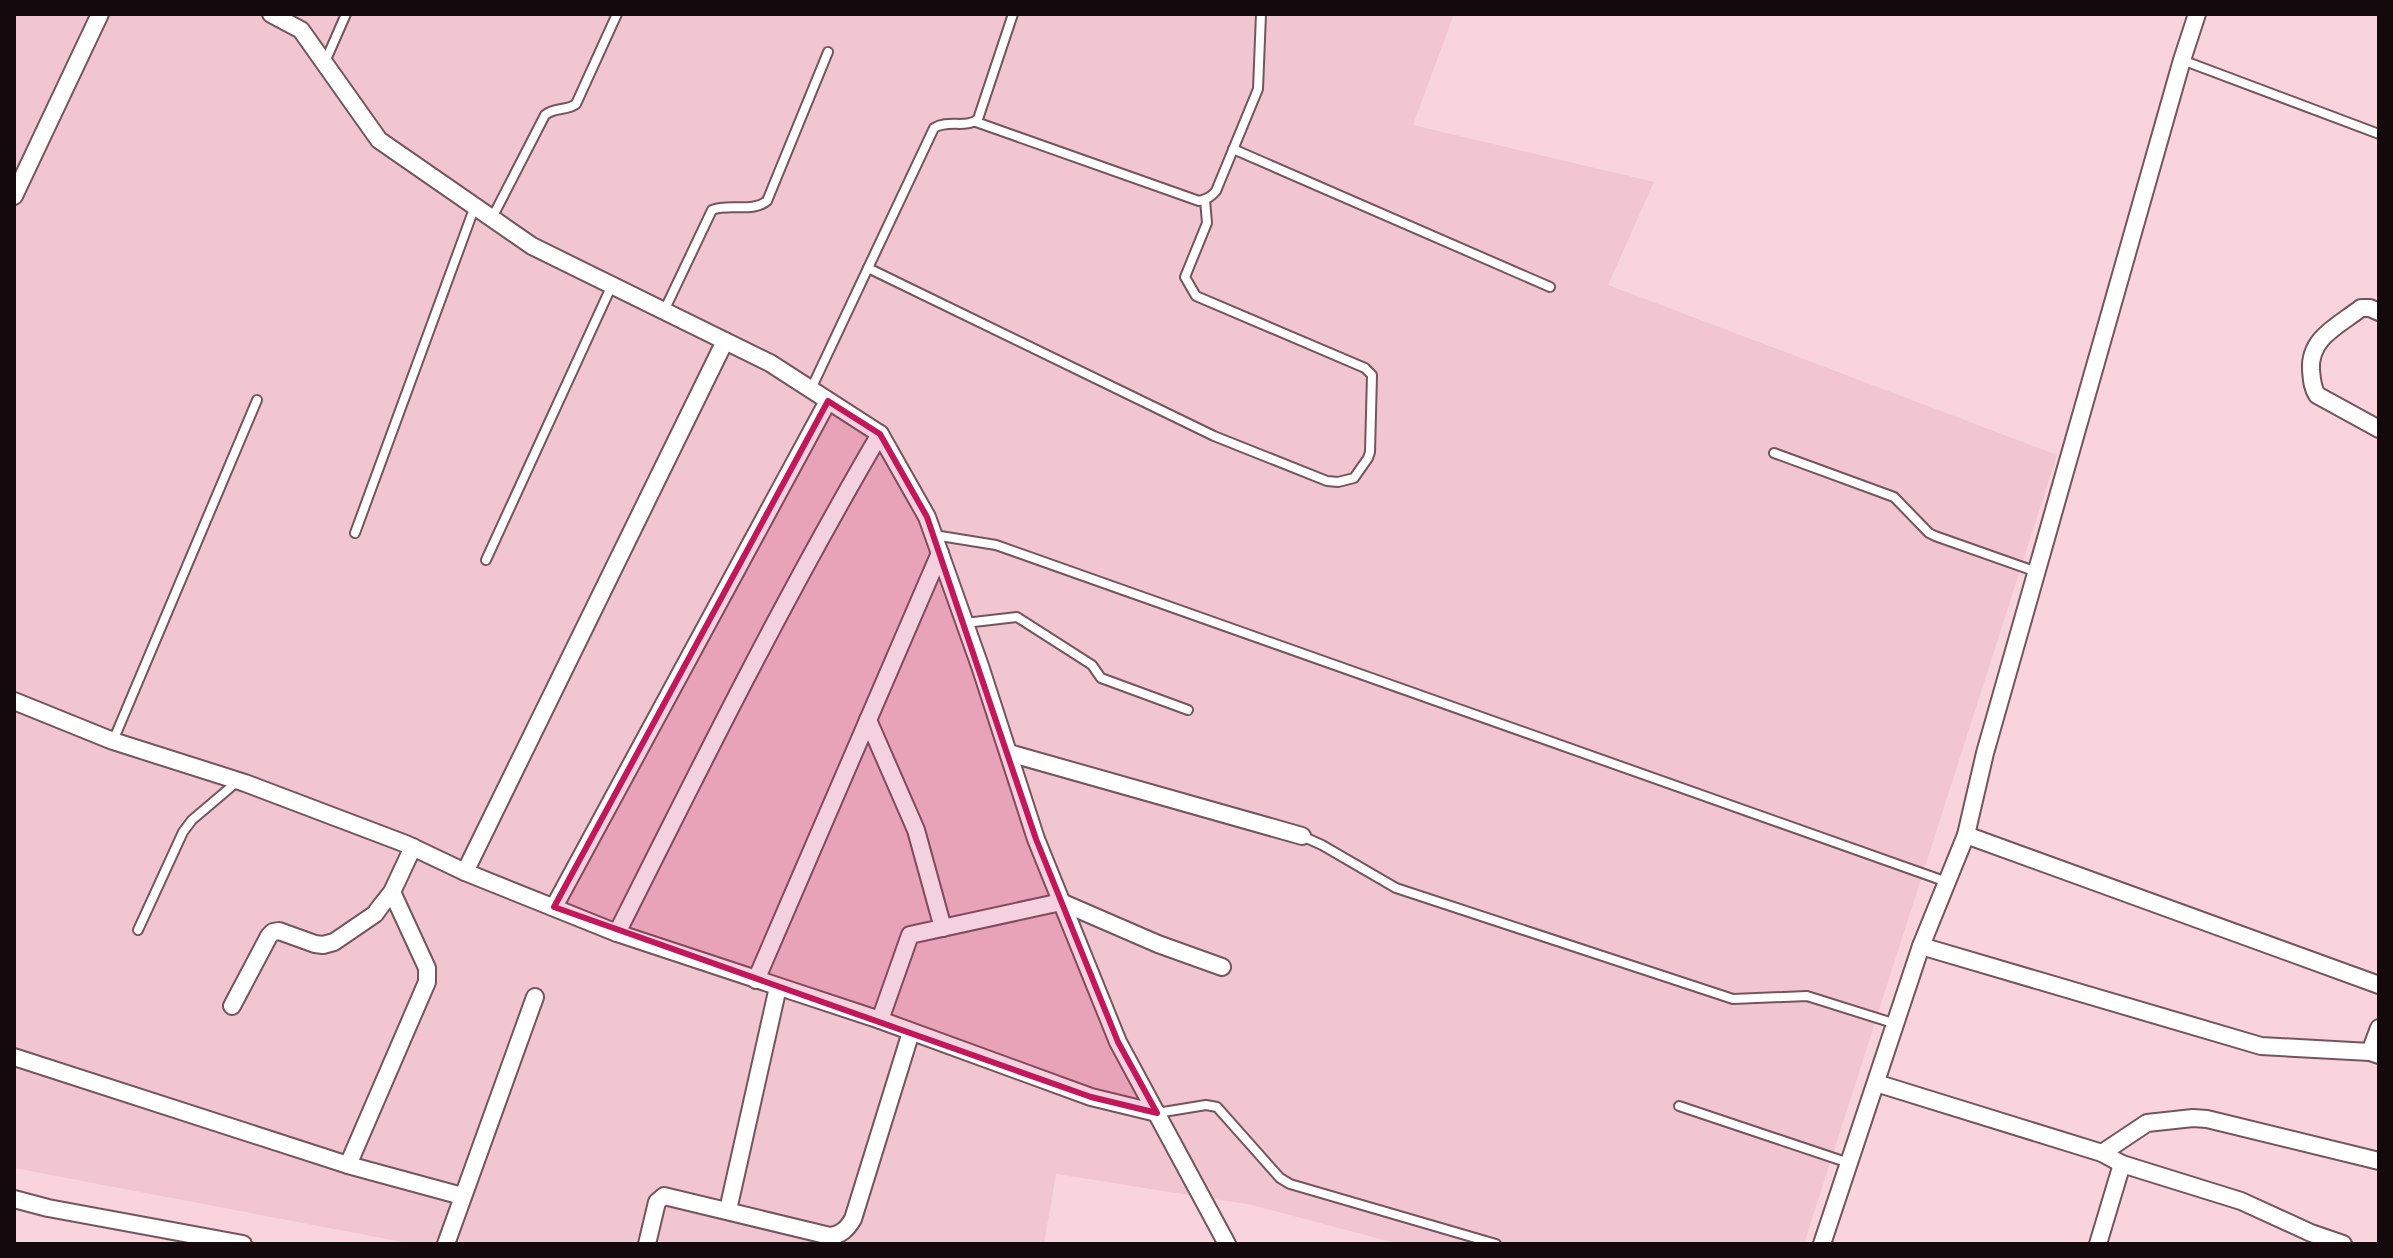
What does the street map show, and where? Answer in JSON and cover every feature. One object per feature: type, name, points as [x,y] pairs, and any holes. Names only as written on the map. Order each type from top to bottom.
[{"type":"street","points":[[14,196],[100,14]]},
{"type":"street","points":[[271,14],[301,30],[379,140],[532,246],[770,363],[880,434],[927,517],[1036,839],[1118,1042],[1227,1244]]},
{"type":"street","points":[[1822,1244],[1921,946],[1966,835],[1985,753],[2197,14]]},
{"type":"street","points":[[2379,312],[2361,308],[2316,343],[2310,359],[2312,388],[2317,395],[2379,429]]},
{"type":"street","points":[[465,872],[725,341]]},
{"type":"street","points":[[554,907],[828,401]]},
{"type":"street","points":[[617,933],[684,797],[824,530],[880,434]]},
{"type":"street","points":[[756,980],[940,553]]},
{"type":"street","points":[[14,701],[113,741],[239,781],[413,847],[465,872],[617,933],[880,1020],[1091,1097],[1157,1113]]},
{"type":"street","points":[[868,720],[916,830],[943,928]]},
{"type":"street","points":[[1009,753],[1302,836]]},
{"type":"street","points":[[1966,835],[2379,985]]},
{"type":"street","points":[[232,1006],[273,932],[279,931],[315,944],[329,944],[375,914],[392,892],[413,847]]},
{"type":"street","points":[[348,1165],[427,982],[427,968],[392,892]]},
{"type":"street","points":[[880,1020],[910,935],[1061,902],[1158,944],[1222,967]]},
{"type":"street","points":[[1921,946],[2261,1046],[2374,1054],[2379,1028]]},
{"type":"street","points":[[728,1210],[778,987]]},
{"type":"street","points":[[446,1244],[535,997]]},
{"type":"street","points":[[647,1244],[657,1202],[664,1196],[830,1236],[837,1236],[849,1227],[911,1032]]},
{"type":"street","points":[[14,1057],[348,1165],[462,1196]]},
{"type":"street","points":[[1876,1083],[2102,1153],[2122,1164],[2241,1201],[2320,1237],[2343,1244]]},
{"type":"street","points":[[2102,1153],[2147,1123],[2193,1118],[2379,1161]]},
{"type":"street","points":[[2098,1244],[2122,1164]]},
{"type":"street","points":[[14,1199],[177,1238],[243,1244]]},
{"type":"lane","points":[[325,63],[346,14]]},
{"type":"lane","points":[[492,218],[545,115],[576,104],[617,14]]},
{"type":"lane","points":[[976,122],[981,115],[1013,14]]},
{"type":"lane","points":[[811,389],[934,128],[943,124],[976,122],[1199,201],[1205,200],[1216,191],[1258,89],[1261,14]]},
{"type":"lane","points":[[664,311],[712,210],[757,207],[767,201],[828,52]]},
{"type":"lane","points":[[2182,60],[2379,134]]},
{"type":"lane","points":[[1233,149],[1550,287]]},
{"type":"lane","points":[[868,268],[1214,436],[1327,481],[1354,478],[1368,458],[1371,445],[1372,375],[1365,368],[1196,296],[1185,277],[1207,223],[1205,200]]},
{"type":"lane","points":[[355,533],[475,206]]},
{"type":"lane","points":[[486,560],[612,285]]},
{"type":"lane","points":[[113,741],[257,400]]},
{"type":"lane","points":[[1774,453],[1894,497],[1929,533],[2037,572]]},
{"type":"lane","points":[[934,535],[996,545],[1947,882]]},
{"type":"lane","points":[[965,623],[1017,617],[1092,665],[1101,678],[1188,710]]},
{"type":"lane","points":[[138,930],[183,832],[192,820],[239,781]]},
{"type":"lane","points":[[1302,836],[1396,888],[1733,999],[1807,996],[1896,1024]]},
{"type":"lane","points":[[1157,1113],[1206,1105],[1217,1107],[1280,1178],[1290,1184],[1496,1244]]},
{"type":"lane","points":[[1679,1106],[1849,1163]]},
{"type":"highlighted area","points":[[828,401],[880,434],[927,517],[1036,839],[1118,1042],[1157,1113],[1091,1097],[554,907]]},
{"type":"shaded area","points":[[14,14],[1454,14],[1413,125],[1654,182],[1608,285],[2057,455],[1804,1244],[1399,1244],[1252,1205],[1056,1174],[1044,1244],[413,1244],[14,1168]]}]
